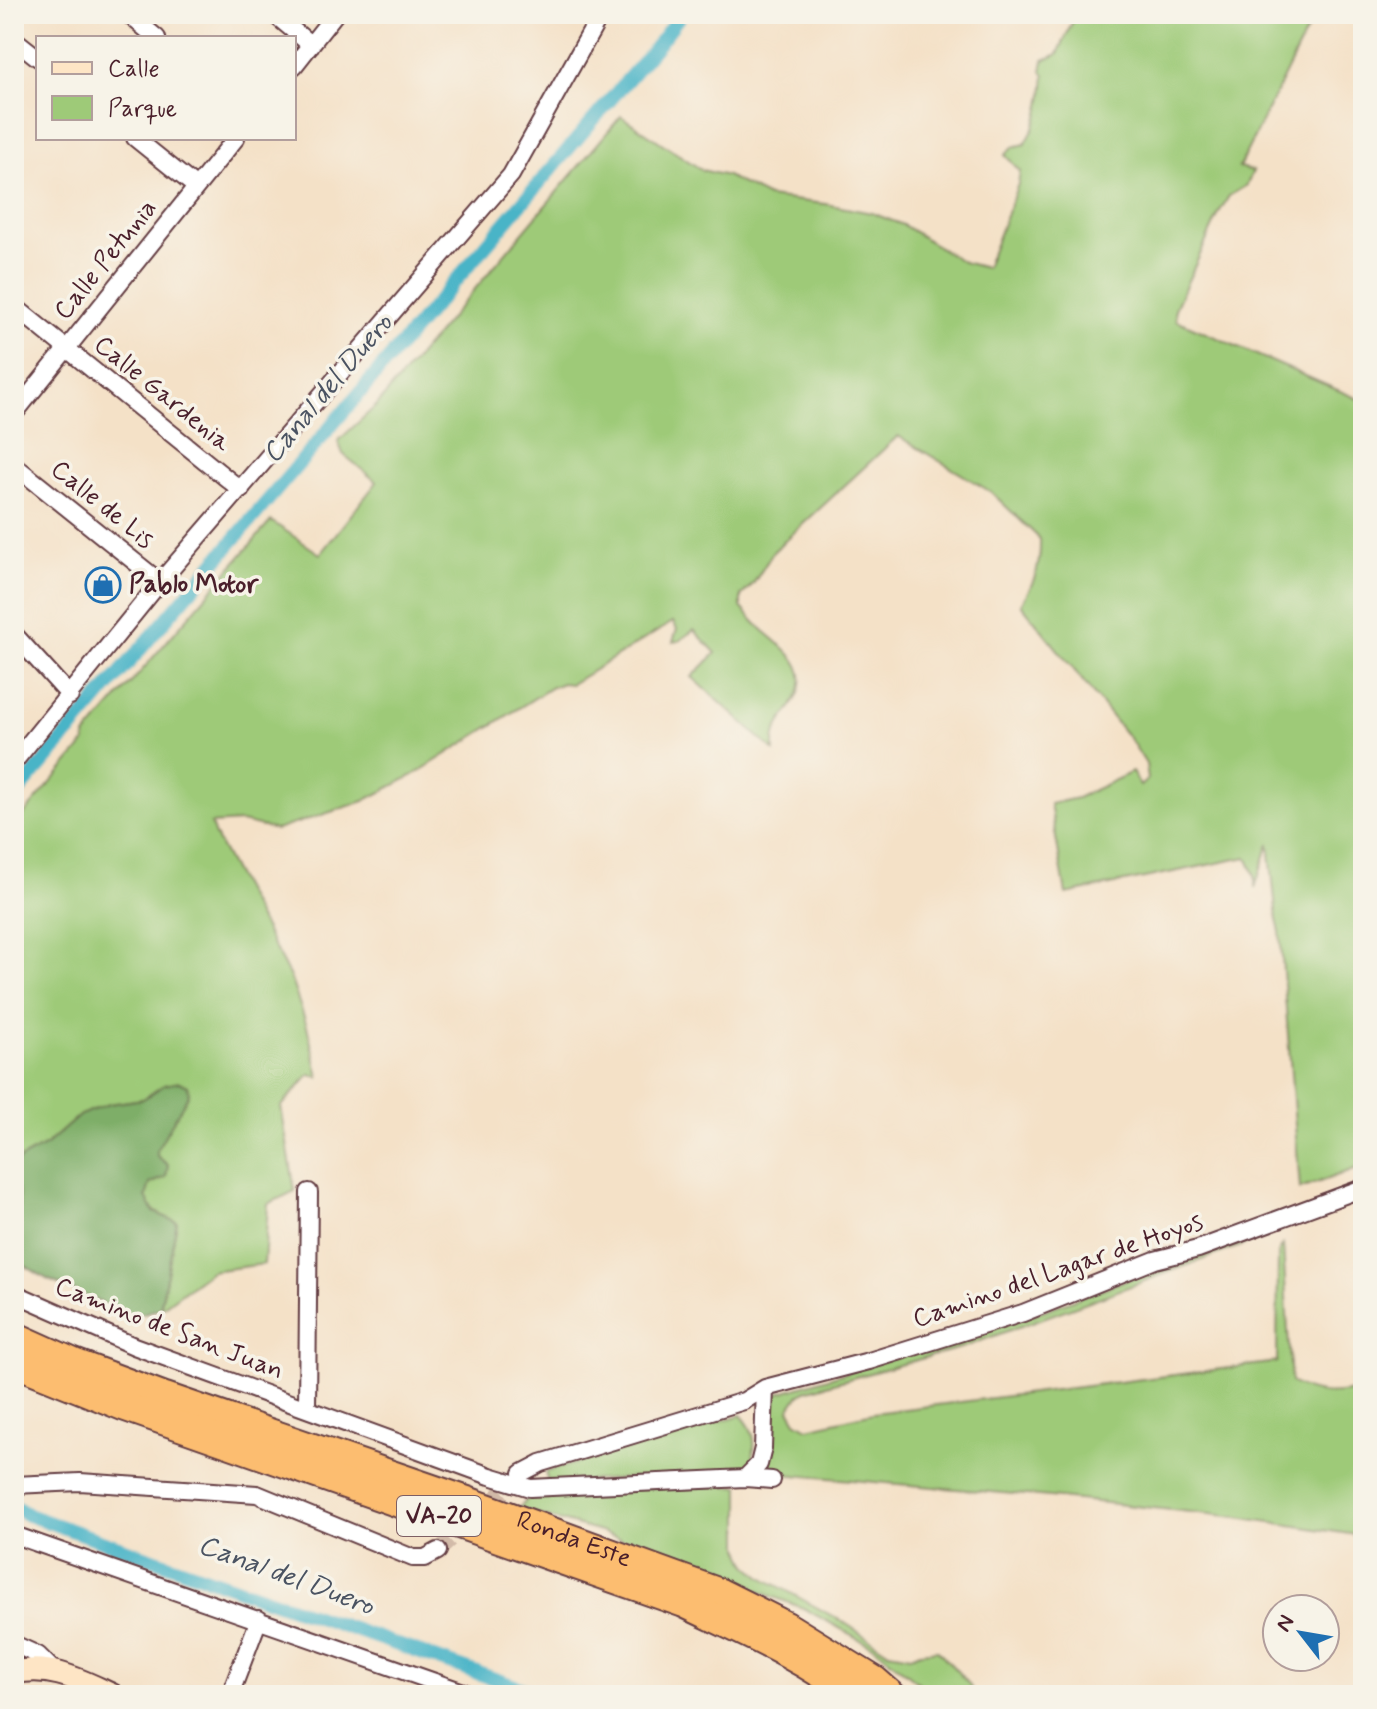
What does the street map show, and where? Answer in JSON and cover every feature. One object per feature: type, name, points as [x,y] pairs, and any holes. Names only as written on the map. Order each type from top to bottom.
[{"type":"highway","name":"Ronda Este","points":[[14,1336],[74,1363],[177,1401],[720,1593],[786,1626],[875,1681],[891,1695]]},
{"type":"highway","name":"Ronda Este","points":[[14,1362],[149,1416],[684,1603],[764,1641],[833,1680],[852,1695]]},
{"type":"street","points":[[128,14],[155,36]]},
{"type":"street","points":[[274,14],[311,45]]},
{"type":"street","points":[[296,64],[335,14]]},
{"type":"street","points":[[14,762],[160,582],[511,175],[601,14]]},
{"type":"street","points":[[14,39],[36,56]]},
{"type":"street","points":[[137,140],[196,187]]},
{"type":"street","name":"Calle Petunia","points":[[14,414],[234,140]]},
{"type":"street","name":"Calle Gardenia","points":[[14,306],[241,490]]},
{"type":"street","name":"Calle de Lis","points":[[14,465],[160,582]]},
{"type":"street","points":[[14,634],[70,696]]},
{"type":"street","name":"Camino del Lagar de Hoyos","points":[[522,1473],[541,1463],[744,1401],[765,1388],[869,1361],[1023,1313],[1155,1260],[1198,1249],[1363,1188]]},
{"type":"street","name":"Camino de San Juan","points":[[307,1409],[309,1192]]},
{"type":"street","name":"Camino de San Juan","points":[[14,1293],[134,1346],[530,1488],[745,1478],[772,1480]]},
{"type":"street","points":[[745,1478],[759,1464],[763,1448],[765,1388]]},
{"type":"street","points":[[14,1485],[80,1482],[257,1494],[413,1558],[425,1558],[438,1551]]},
{"type":"street","points":[[14,1535],[472,1695]]},
{"type":"street","points":[[230,1695],[259,1619]]},
{"type":"street","points":[[14,1644],[38,1655],[54,1671]]},
{"type":"street","points":[[14,1673],[24,1670],[54,1671],[112,1695]]},
{"type":"green space","points":[[1076,14],[1315,14],[1239,167],[1253,171],[1247,185],[1229,196],[1220,211],[1175,309],[1176,320],[1363,401],[1363,1166],[1300,1189],[1280,932],[1269,843],[1255,888],[1255,875],[1247,857],[1066,894],[1050,804],[1077,798],[1132,772],[1140,786],[1148,779],[1146,764],[1132,742],[1021,604],[1036,573],[1040,539],[991,492],[898,436],[774,551],[753,584],[741,596],[741,607],[790,654],[800,671],[802,682],[799,693],[778,727],[774,751],[692,677],[716,653],[694,630],[673,642],[677,629],[673,622],[571,684],[552,687],[412,776],[364,801],[276,830],[241,822],[211,824],[290,977],[307,1026],[319,1077],[310,1074],[281,1107],[295,1191],[268,1204],[264,1264],[211,1271],[160,1309],[177,1222],[160,1215],[151,1207],[146,1190],[160,1140],[189,1094],[164,1085],[143,1099],[109,1104],[80,1115],[46,1145],[20,1159],[14,1167],[14,826],[86,742],[85,736],[271,521],[320,554],[377,482],[343,454],[338,441],[377,405],[621,116],[702,170],[727,176],[768,197],[872,213],[903,225],[963,262],[986,268],[1018,184],[1020,171],[1005,155],[1013,147],[1025,144],[1030,136],[1041,103],[1044,60],[1058,54]]},
{"type":"green space","points":[[179,1082],[188,1086],[189,1094],[157,1149],[157,1156],[168,1165],[166,1177],[150,1184],[146,1197],[154,1212],[177,1222],[160,1309],[131,1316],[47,1279],[14,1259],[14,1231],[19,1220],[14,1167],[20,1159],[46,1145],[80,1115],[109,1104],[143,1099],[164,1085]]},
{"type":"green space","points":[[1281,1231],[964,1347],[805,1391],[789,1409],[796,1421],[808,1428],[873,1413],[1277,1362],[1278,1253],[1283,1245],[1291,1382],[1326,1393],[1363,1389],[1363,1536],[1237,1517],[782,1474],[771,1470],[769,1461],[775,1396],[779,1393],[1010,1323],[1167,1265]]},
{"type":"green space","points":[[741,1415],[752,1432],[754,1450],[752,1465],[739,1472],[548,1483],[545,1472]]},
{"type":"green space","points":[[740,1486],[740,1548],[748,1565],[762,1577],[845,1623],[889,1652],[911,1656],[938,1650],[975,1695],[934,1695],[874,1647],[803,1608],[604,1533],[518,1509],[536,1490]]},
{"type":"waterway","name":"Canal del Duero","points":[[14,797],[681,14]]},
{"type":"waterway","name":"Canal del Duero","points":[[14,1506],[28,1515],[540,1695]]},
{"type":"tunnel","points":[[438,1551],[522,1474]]},
{"type":"place","name":"Pablo Motor","points":[[103,585]]}]
